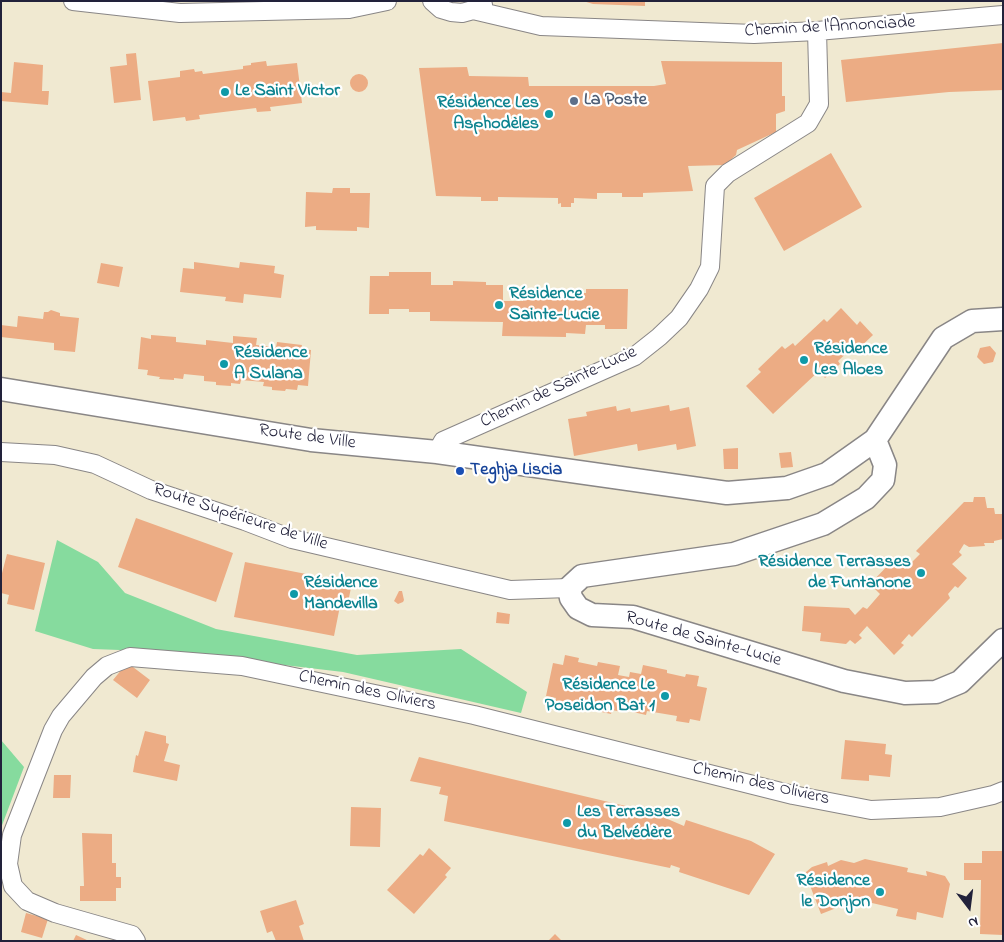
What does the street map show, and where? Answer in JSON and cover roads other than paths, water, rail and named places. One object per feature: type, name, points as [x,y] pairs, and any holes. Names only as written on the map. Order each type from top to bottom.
[{"type":"street","points":[[73,1],[180,13],[349,9],[387,1]]},
{"type":"street","name":"Chemin de l'Annonciade","points":[[432,1],[441,8],[451,12],[462,13],[480,6],[541,26],[754,34],[817,31],[1003,15]]},
{"type":"street","name":"Chemin de Sainte-Lucie","points":[[437,452],[443,441],[635,356],[659,337],[678,318],[699,289],[710,267],[716,186],[728,174],[808,122],[819,104],[817,31]]},
{"type":"street","points":[[569,588],[582,576],[734,554],[823,524],[866,498],[883,480],[885,465],[875,440],[943,338],[972,321],[1003,319]]},
{"type":"street","name":"Route de Ville","points":[[1,389],[312,440],[437,452],[726,493],[787,488],[827,474],[875,440]]},
{"type":"street","name":"Route Supérieure de Ville","points":[[1,452],[55,455],[95,464],[151,490],[245,521],[292,539],[510,590],[569,588]]},
{"type":"street","name":"Route de Sainte-Lucie","points":[[569,588],[570,598],[578,608],[592,615],[633,617],[844,681],[905,694],[936,692],[960,682],[1003,640]]},
{"type":"street","name":"Chemin des Oliviers","points":[[136,941],[132,935],[55,913],[26,901],[13,886],[8,864],[12,835],[53,730],[61,716],[94,677],[107,666],[130,657],[242,666],[474,715],[793,795],[871,810],[940,807],[1003,791]]},
{"type":"place","name":"Le Saint Victor","points":[[225,92]]},
{"type":"place","name":"La Poste","points":[[574,101]]},
{"type":"place","name":"Résidence Les Asphodèles","points":[[549,114]]},
{"type":"place","name":"Résidence Sainte-Lucie","points":[[499,305]]},
{"type":"place","name":"Résidence Les Aloes","points":[[804,360]]},
{"type":"place","name":"Résidence A Sulana","points":[[224,364]]},
{"type":"place","name":"Teghja Liscia","points":[[460,471]]},
{"type":"place","name":"Résidence Terrasses de Funtanone","points":[[921,573]]},
{"type":"place","name":"Résidence Mandevilla","points":[[294,594]]},
{"type":"place","name":"Résidence Le Poseidon Bat 1","points":[[665,696]]},
{"type":"place","name":"Les Terrasses du Belvédère","points":[[567,823]]},
{"type":"place","name":"Résidence le Donjon","points":[[880,892]]}]
